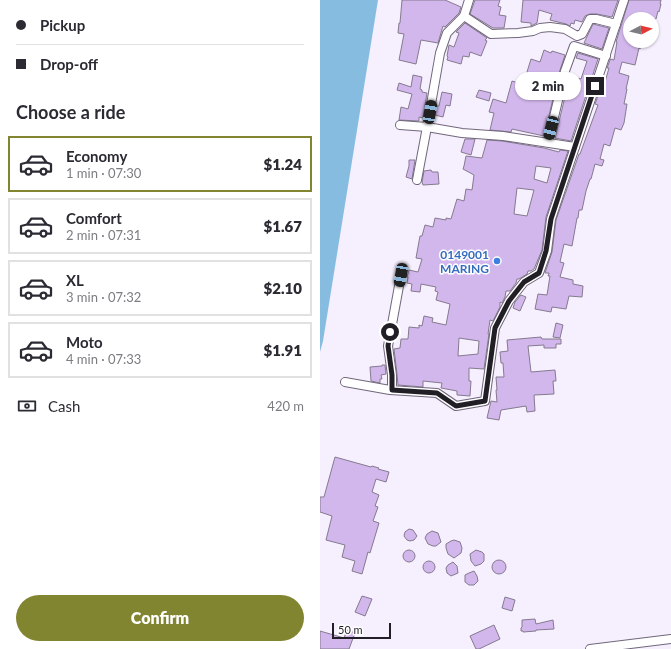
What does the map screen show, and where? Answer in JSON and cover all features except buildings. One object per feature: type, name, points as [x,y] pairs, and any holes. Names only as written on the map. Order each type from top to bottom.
[{"type":"street","points":[[417,180],[440,53],[446,32],[464,16],[469,0]]},
{"type":"street","points":[[345,382],[392,390],[437,393],[456,406],[485,401],[495,328],[509,301],[524,282],[539,273],[546,251],[551,219],[624,0]]},
{"type":"street","points":[[464,16],[491,34],[518,33],[550,27],[565,29],[577,36],[582,34],[590,19],[616,24]]},
{"type":"street","points":[[548,142],[565,71],[574,46],[606,56]]},
{"type":"street","points":[[400,125],[427,127],[462,133],[503,136],[575,147]]},
{"type":"street","points":[[392,390],[392,375],[388,346],[401,275]]},
{"type":"street","points":[[590,649],[671,639]]},
{"type":"water","points":[[320,0],[378,0],[320,352]]},
{"type":"place","name":"0149001 MARING","points":[[497,261]]},
{"type":"route","points":[[390,332],[388,346],[392,375],[392,390],[437,393],[456,406],[485,401],[495,328],[509,301],[524,282],[539,273],[546,251],[551,219],[595,86]]}]
